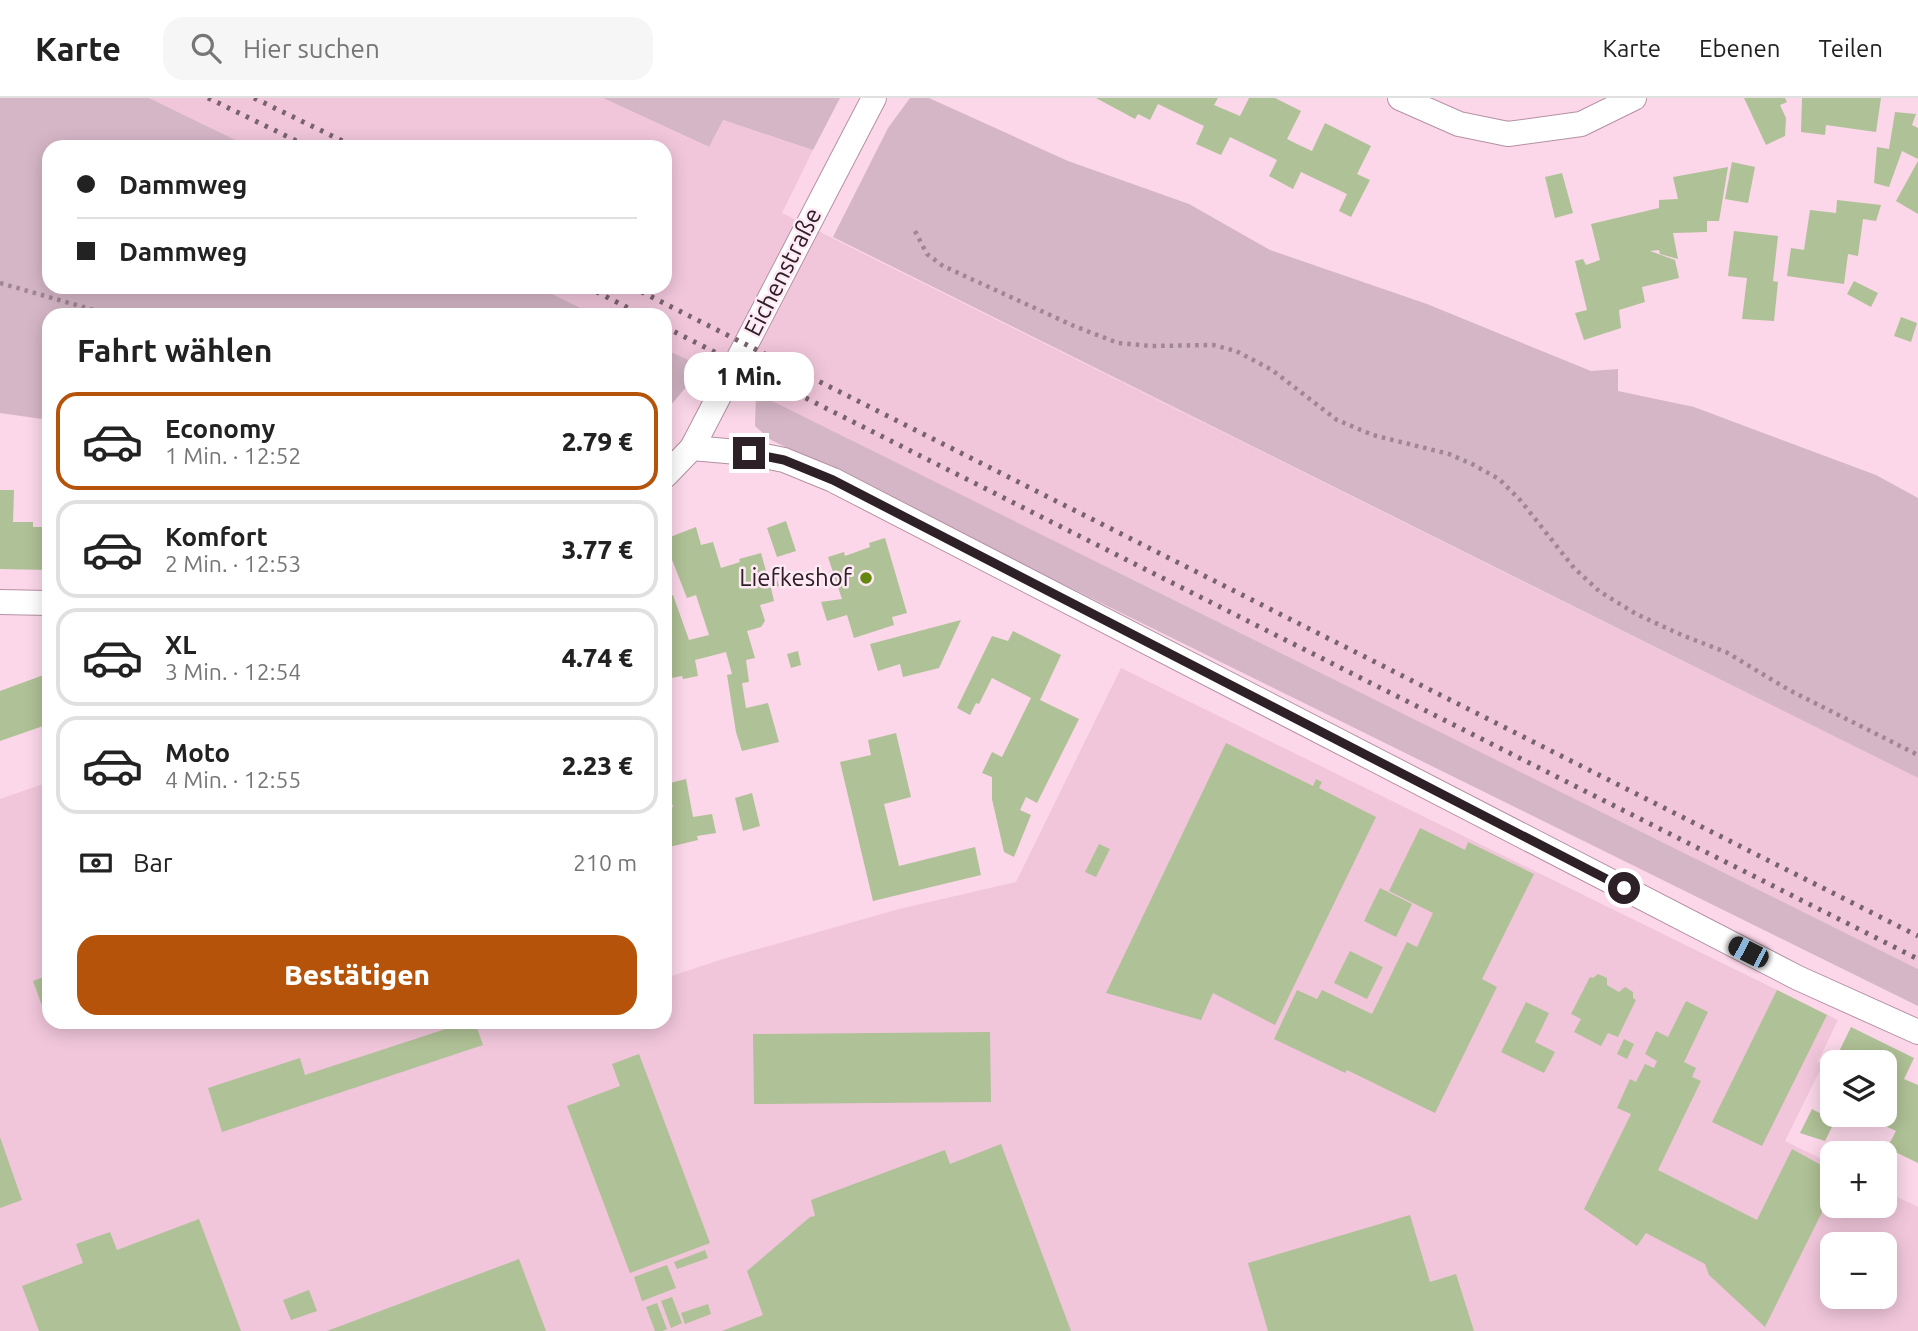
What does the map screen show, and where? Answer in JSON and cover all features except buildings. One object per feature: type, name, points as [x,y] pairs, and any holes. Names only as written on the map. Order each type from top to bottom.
[{"type":"street","name":"Eichenstraße","points":[[672,468],[692,447],[874,98]]},
{"type":"street","points":[[1400,98],[1459,124],[1508,134],[1581,124],[1634,98]]},
{"type":"street","points":[[692,447],[784,460],[833,480],[1798,978],[1918,1032]]},
{"type":"street","points":[[0,602],[42,603]]},
{"type":"path","points":[[915,231],[927,254],[943,266],[1074,326],[1118,343],[1151,346],[1213,345],[1236,351],[1272,370],[1337,420],[1373,435],[1449,454],[1472,464],[1499,479],[1521,501],[1574,568],[1599,592],[1636,614],[1726,652],[1789,690],[1918,755]]},
{"type":"path","points":[[0,283],[87,308]]},
{"type":"shaded area","points":[[0,98],[149,98],[236,140],[42,140],[42,294],[552,294],[581,308],[42,308],[42,419],[0,413]]},
{"type":"shaded area","points":[[149,98],[603,98],[708,147],[722,120],[813,150],[782,213],[1918,778],[1918,969],[672,352],[672,308],[581,308],[552,294],[672,294],[672,140],[236,140]]},
{"type":"shaded area","points":[[603,98],[840,98],[813,150],[723,120],[709,147]]},
{"type":"shaded area","points":[[910,98],[929,98],[1068,161],[1189,204],[1270,250],[1427,304],[1591,371],[1618,369],[1618,391],[1694,407],[1876,475],[1918,498],[1918,778],[833,237],[888,128]]},
{"type":"shaded area","points":[[672,352],[703,367],[672,404]]},
{"type":"shaded area","points":[[756,393],[1918,969],[1918,1006],[771,440],[755,426]]},
{"type":"shaded area","points":[[1121,668],[1838,1020],[1823,1050],[1820,1050],[1820,1070],[1785,1141],[1820,1158],[1820,1218],[1897,1218],[1897,1197],[1918,1207],[1918,1331],[0,1331],[0,799],[42,784],[42,1029],[672,1029],[672,976],[899,909],[1016,882]]},
{"type":"railway","points":[[208,98],[295,140]]},
{"type":"railway","points":[[254,98],[341,140]]},
{"type":"railway","points":[[601,294],[628,308]]},
{"type":"railway","points":[[646,294],[1918,936]]},
{"type":"railway","points":[[672,331],[1918,959]]},
{"type":"place","name":"Liefkeshof","points":[[866,578]]},
{"type":"route","points":[[749,453],[784,460],[833,480],[1624,888]]}]
